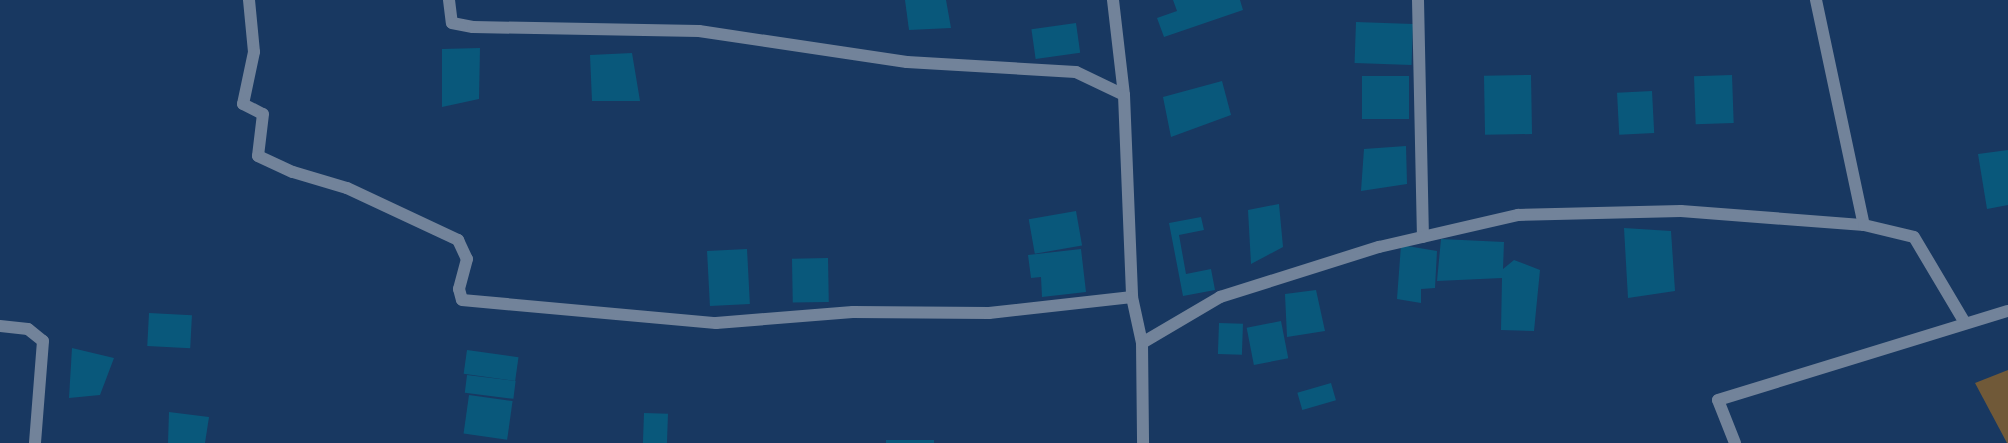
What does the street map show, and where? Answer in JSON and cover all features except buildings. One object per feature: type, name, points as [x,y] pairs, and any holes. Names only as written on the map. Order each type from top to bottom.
[{"type":"street","points":[[249,0],[254,52],[243,104],[262,114],[258,156],[293,172],[347,188],[458,240],[467,259],[459,289],[462,300],[716,323],[853,312],[989,313],[1132,297]]},
{"type":"street","points":[[449,0],[452,23],[473,27],[699,31],[907,62],[1076,72],[1124,95]]},
{"type":"street","points":[[1113,0],[1124,95],[1132,297],[1142,343],[1143,443]]},
{"type":"street","points":[[1418,0],[1423,237]]},
{"type":"street","points":[[1816,0],[1864,225]]},
{"type":"street","points":[[1142,343],[1220,297],[1423,237],[1518,215],[1681,211],[1864,225],[1914,237],[1965,323]]},
{"type":"street","points":[[1735,443],[1718,400],[2008,311]]},
{"type":"street","points":[[0,326],[28,330],[43,341],[35,443]]},
{"type":"shaded area","points":[[2008,370],[2008,443],[2007,443],[1975,383]]}]
